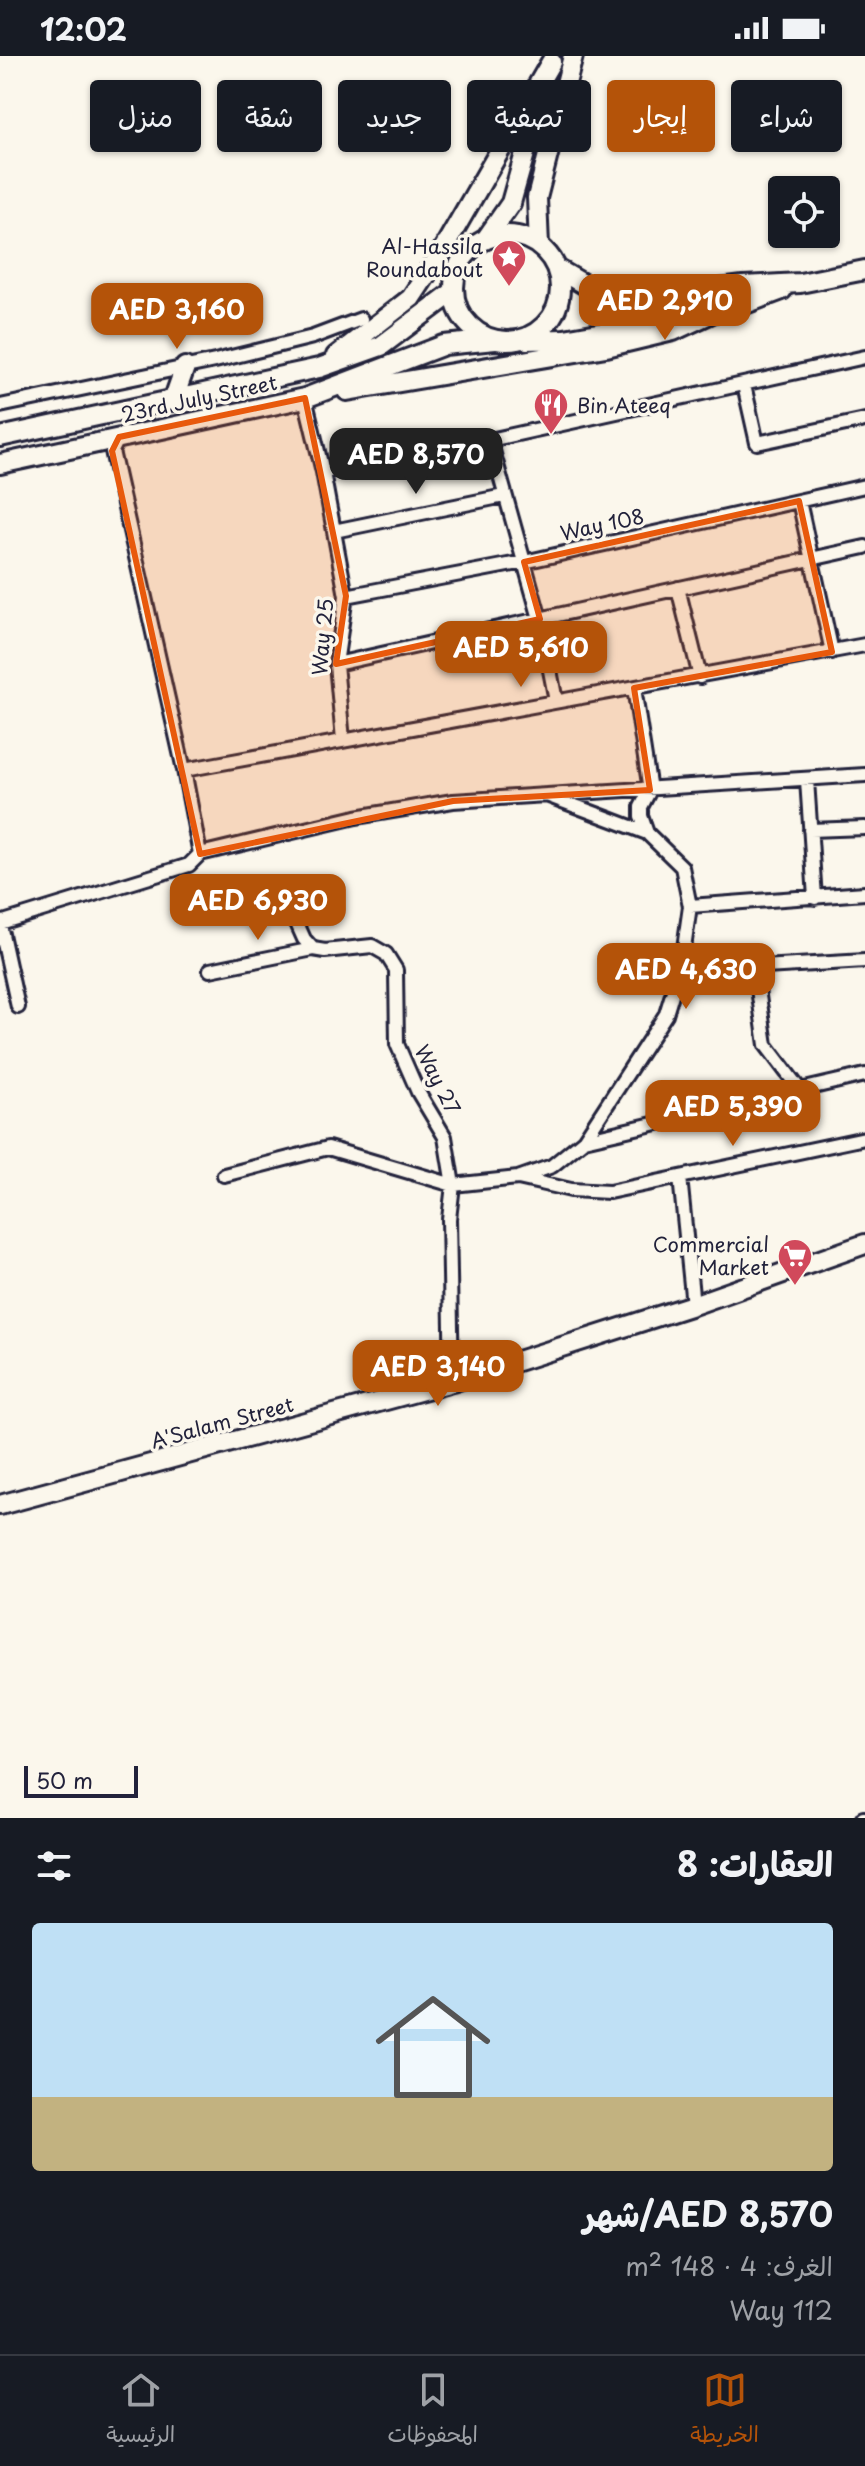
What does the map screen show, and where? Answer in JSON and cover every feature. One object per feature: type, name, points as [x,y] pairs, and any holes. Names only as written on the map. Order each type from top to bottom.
[{"type":"main road","points":[[539,246],[537,198],[573,56]]},
{"type":"main road","points":[[486,239],[511,203],[552,59]]},
{"type":"main road","points":[[319,368],[411,298],[457,226],[552,59]]},
{"type":"main road","points":[[518,340],[539,330],[554,313],[560,291],[556,268],[539,246],[519,237],[496,236],[467,252],[456,270],[453,292],[462,318],[482,336],[495,340],[518,340],[564,339],[714,312],[800,283]]},
{"type":"main road","points":[[556,268],[597,292],[635,300],[743,286],[800,283],[865,270]]},
{"type":"main road","name":"23rd July Street","points":[[0,437],[319,368],[381,346],[453,292]]},
{"type":"main road","points":[[305,398],[606,347],[673,331],[714,312]]},
{"type":"main road","name":"23rd July Street","points":[[0,464],[111,443],[305,398],[444,345],[495,340]]},
{"type":"main road","points":[[173,401],[185,367]]},
{"type":"main road","name":"A'Salam Street","points":[[0,1505],[452,1382],[693,1305],[862,1241]]},
{"type":"street","points":[[0,406],[313,337],[361,319]]},
{"type":"street","points":[[323,472],[490,440],[865,357]]},
{"type":"street","points":[[744,385],[757,443],[865,420]]},
{"type":"street","name":"Way 25","points":[[305,398],[323,472],[346,596],[336,664],[343,740]]},
{"type":"street","points":[[490,440],[540,619],[556,701]]},
{"type":"street","points":[[111,443],[200,854]]},
{"type":"street","name":"Way 108","points":[[346,596],[524,562],[865,486]]},
{"type":"street","points":[[334,531],[504,496]]},
{"type":"street","points":[[799,501],[832,652]]},
{"type":"street","points":[[336,664],[865,547]]},
{"type":"street","points":[[678,588],[700,677]]},
{"type":"street","points":[[184,770],[865,645]]},
{"type":"street","points":[[634,688],[650,790],[641,807],[647,833]]},
{"type":"street","points":[[18,1007],[0,924],[189,865],[200,854],[356,817],[453,801],[865,775]]},
{"type":"street","points":[[807,780],[815,898]]},
{"type":"street","points":[[224,1175],[328,1148],[453,1185],[518,1178],[552,1166],[584,1140],[666,1014],[679,972],[690,906],[682,867],[647,833],[549,796]]},
{"type":"street","points":[[810,830],[865,828]]},
{"type":"street","points":[[690,906],[865,893]]},
{"type":"street","points":[[296,921],[304,939],[313,949]]},
{"type":"street","name":"Way 27","points":[[313,949],[325,951],[372,946],[392,960],[396,970],[397,1044],[418,1092],[445,1137],[453,1185],[449,1219],[452,1382]]},
{"type":"street","points":[[210,970],[313,949]]},
{"type":"street","points":[[679,972],[865,961]]},
{"type":"street","points":[[755,968],[766,1045],[800,1090]]},
{"type":"street","points":[[584,1140],[865,1075]]},
{"type":"street","points":[[518,1178],[571,1190],[609,1192],[865,1138]]},
{"type":"street","points":[[680,1177],[693,1305]]},
{"type":"highlighted area","points":[[305,398],[346,596],[336,664],[540,619],[524,562],[799,501],[832,652],[634,688],[650,790],[453,801],[200,854],[112,451],[119,437]]},
{"type":"place","name":"Al-Hassila Roundabout","points":[[509,288]]},
{"type":"place","name":"Bin Ateeq","points":[[551,436]]},
{"type":"place","name":"Commercial Market","points":[[795,1287]]}]
